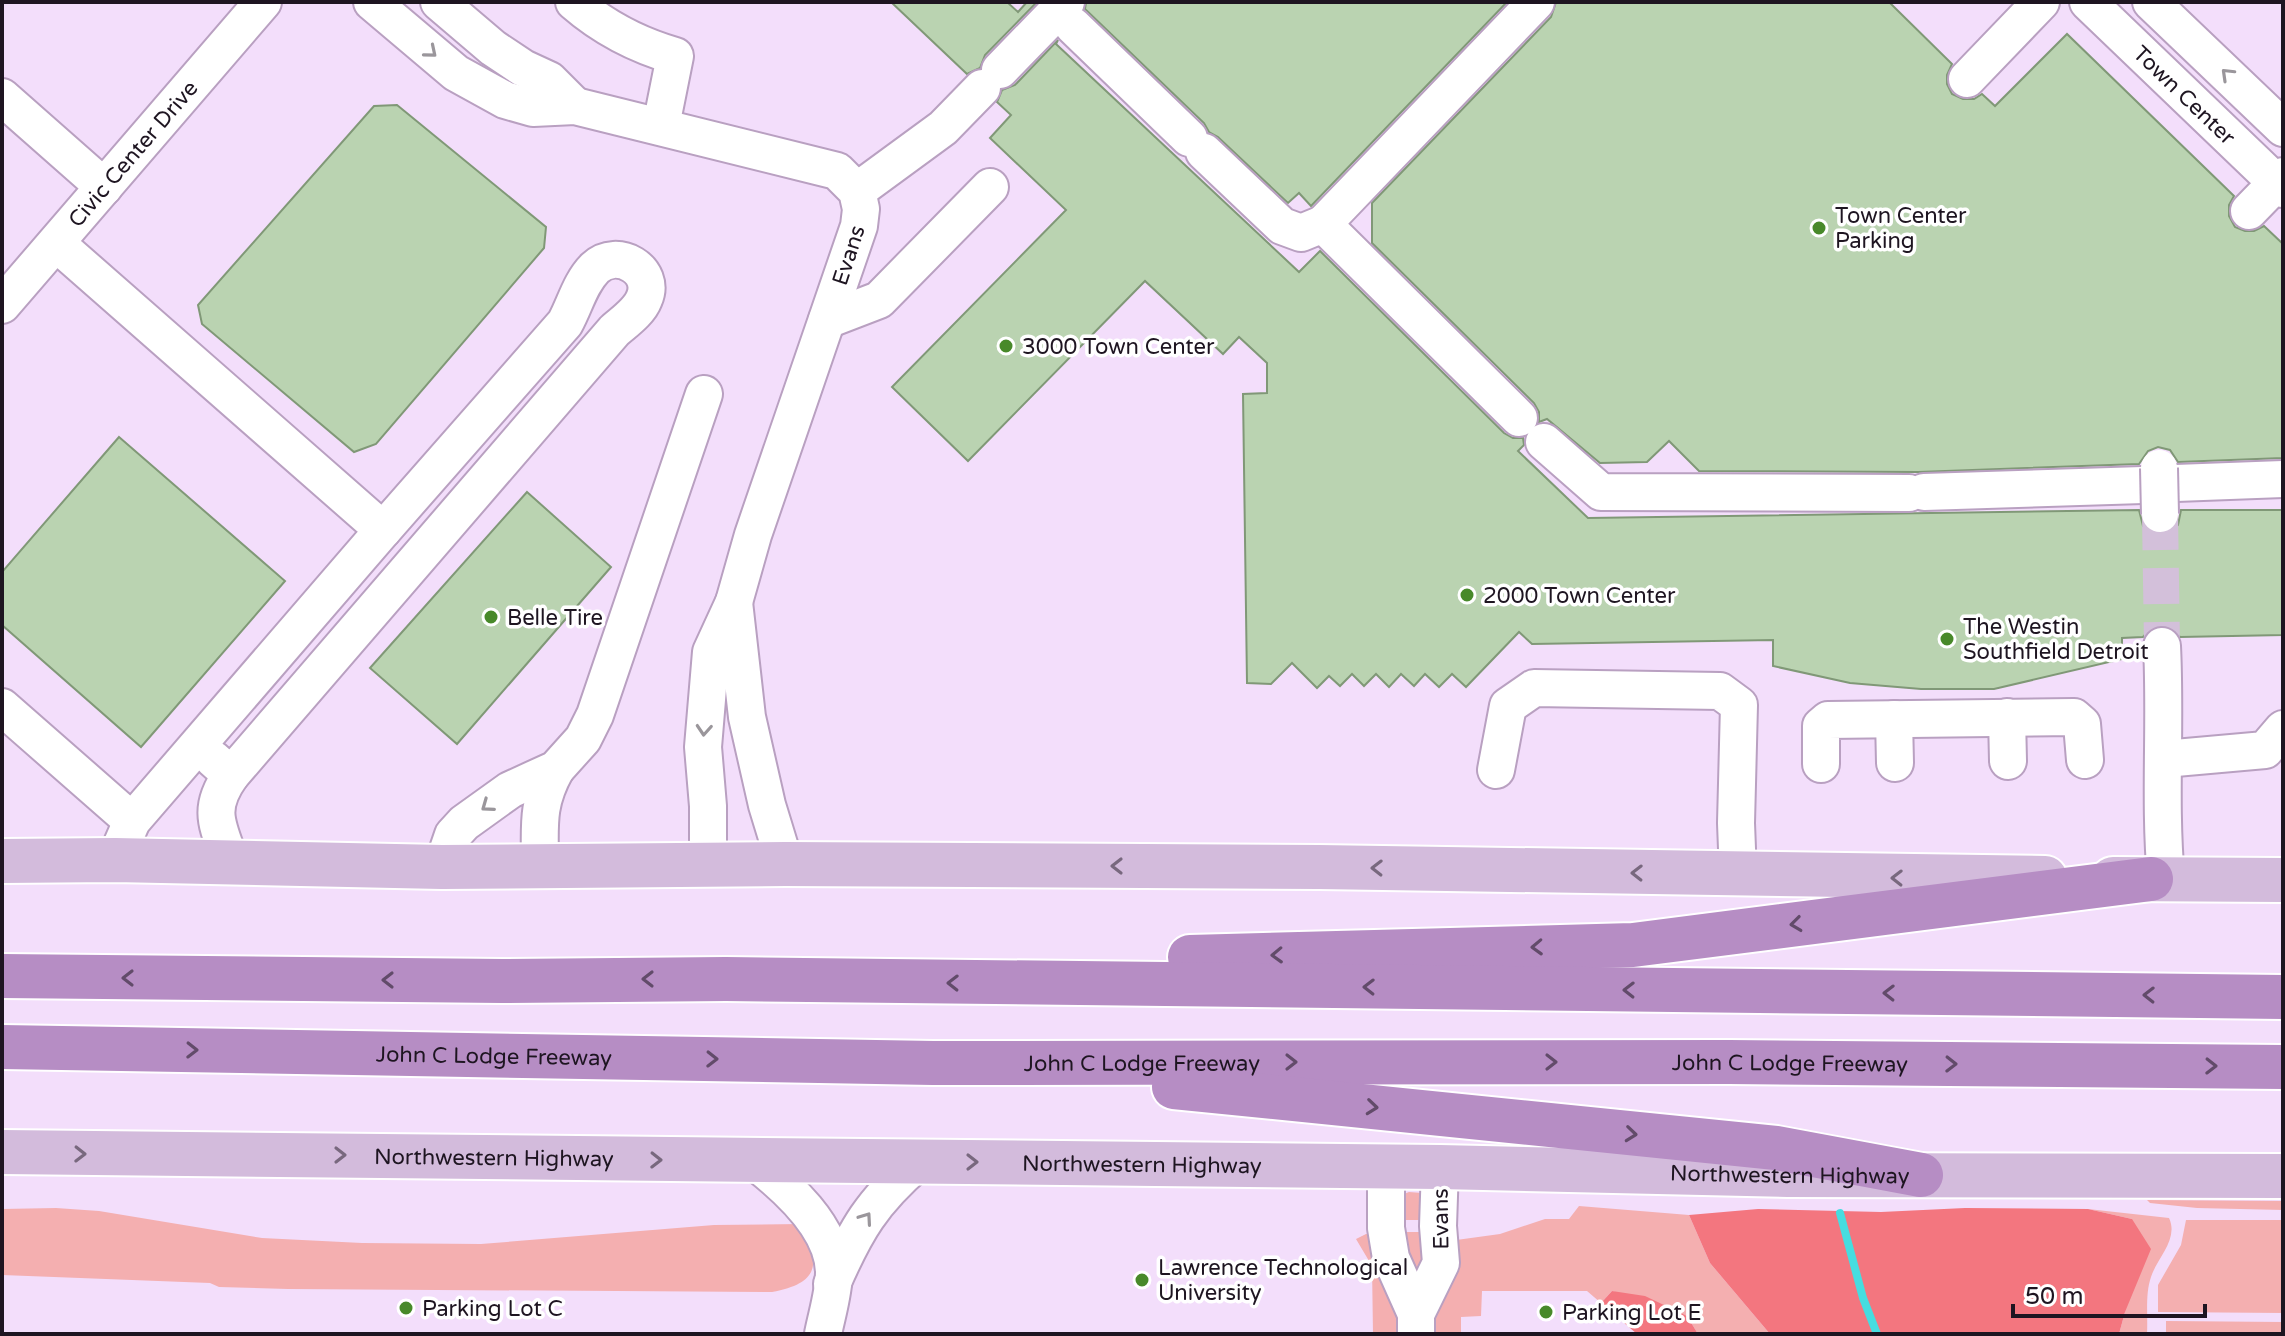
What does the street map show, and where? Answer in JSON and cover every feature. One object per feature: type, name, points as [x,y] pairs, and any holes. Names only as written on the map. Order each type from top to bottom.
[{"type":"highway","points":[[1031,984],[1127,959],[1633,945],[2159,879]]},
{"type":"highway","points":[[2,976],[502,981],[726,979],[2283,997]]},
{"type":"highway","name":"John C Lodge Freeway","points":[[2,1047],[933,1063],[1729,1062],[2283,1067]]},
{"type":"highway","points":[[933,1063],[1776,1148],[1921,1175]]},
{"type":"main road","points":[[2,861],[124,841],[231,863],[442,867],[708,864],[1319,867],[2283,880]]},
{"type":"main road","name":"Northwestern Highway","points":[[2,1152],[1440,1167],[1788,1175],[2283,1176]]},
{"type":"street","name":"Civic Center Drive","points":[[2,305],[263,2]]},
{"type":"street","name":"Evans","points":[[372,2],[456,73],[505,100],[533,108],[575,106],[837,171],[857,191],[861,209],[859,226],[753,535],[734,602],[711,652],[703,747],[708,806],[708,864]]},
{"type":"street","points":[[439,2],[493,48],[523,68],[549,80],[575,106]]},
{"type":"street","points":[[574,2],[614,32],[643,47],[675,56],[661,126]]},
{"type":"street","points":[[857,191],[943,128],[991,79],[1069,14],[1197,145],[1282,226],[1301,233],[1323,224],[1536,2]]},
{"type":"street","points":[[1967,79],[2041,2]]},
{"type":"street","name":"Town Center","points":[[2088,2],[2281,182]]},
{"type":"street","name":"Town Center","points":[[2151,2],[2283,128]]},
{"type":"street","points":[[2,97],[104,187]]},
{"type":"street","points":[[2249,211],[2281,182]]},
{"type":"street","points":[[827,320],[879,300],[990,187]]},
{"type":"street","points":[[1323,224],[1532,430],[1601,492],[1916,493],[2160,488],[2283,479]]},
{"type":"street","points":[[56,243],[383,530]]},
{"type":"street","points":[[2,707],[124,841],[199,746],[565,323],[583,283],[597,266],[611,260],[629,260],[639,269],[647,286],[645,299],[639,308],[614,331],[217,794],[215,808],[231,863]]},
{"type":"street","points":[[540,866],[540,808],[544,791],[556,769],[583,739],[595,715],[704,394]]},
{"type":"street","name":"Evans","points":[[734,602],[747,717],[767,805],[785,864]]},
{"type":"street","points":[[2159,879],[2164,759],[2162,646]]},
{"type":"street","points":[[1496,770],[1508,706],[1534,688],[1720,691],[1739,705],[1738,875]]},
{"type":"street","points":[[2007,717],[2008,761]]},
{"type":"street","points":[[1821,764],[1821,726],[1828,720],[2007,717],[2074,717],[2082,724],[2085,760]]},
{"type":"street","points":[[1894,719],[1895,763]]},
{"type":"street","points":[[2164,759],[2277,745]]},
{"type":"street","points":[[199,746],[231,775]]},
{"type":"street","points":[[442,867],[453,835],[464,823],[510,790],[556,769]]},
{"type":"street","points":[[755,1162],[807,1210],[827,1244],[833,1279]]},
{"type":"street","points":[[823,1334],[833,1279],[860,1226],[887,1189],[918,1162]]},
{"type":"street","name":"Evans","points":[[1386,1167],[1386,1228],[1391,1258],[1416,1324]]},
{"type":"street","name":"Evans","points":[[1416,1324],[1441,1263],[1438,1226],[1440,1167]]},
{"type":"shaded area","points":[[1422,1193],[1427,1220],[1400,1220],[1404,1194]]},
{"type":"shaded area","points":[[2147,1200],[2283,1201],[2283,1210],[2197,1208],[2150,1203]]},
{"type":"shaded area","points":[[1579,1206],[1689,1215],[1710,1263],[1770,1334],[1698,1334],[1687,1316],[1612,1291],[1601,1303],[1587,1291],[1482,1291],[1481,1316],[1461,1317],[1461,1334],[1429,1334],[1449,1241],[1500,1234],[1545,1219],[1569,1219]]},
{"type":"shaded area","points":[[1965,1208],[2088,1209],[2132,1219],[2151,1249],[2119,1334],[1770,1334],[1710,1263],[1689,1215],[1758,1209],[1881,1212]]},
{"type":"shaded area","points":[[2,1209],[99,1211],[262,1238],[362,1243],[481,1244],[714,1225],[801,1224],[812,1250],[813,1261],[808,1277],[788,1288],[772,1292],[288,1289],[2,1275]]},
{"type":"shaded area","points":[[2088,1209],[2169,1218],[2169,1241],[2149,1284],[2147,1334],[2119,1334],[2125,1312],[2132,1219]]},
{"type":"shaded area","points":[[2186,1220],[2283,1220],[2283,1313],[2158,1312],[2158,1285],[2181,1245]]},
{"type":"shaded area","points":[[1422,1232],[1424,1265],[1412,1268],[1400,1235]]},
{"type":"shaded area","points":[[1366,1234],[1377,1235],[1398,1315],[1399,1334],[1373,1334],[1372,1266],[1356,1239]]},
{"type":"shaded area","points":[[1612,1291],[1645,1296],[1687,1316],[1698,1334],[1637,1334],[1601,1303]]},
{"type":"shaded area","points":[[2166,1321],[2283,1322],[2283,1334],[2166,1334]]},
{"type":"building","points":[[891,2],[1007,2],[1018,12],[1027,2],[1037,2],[985,55],[980,68],[967,74]]},
{"type":"building","points":[[1086,2],[1507,2],[1311,206],[1299,193],[1288,203],[1209,132],[1204,123],[1085,9]]},
{"type":"building","name":"Town Center Parking","points":[[1556,2],[1889,2],[1952,64],[1947,84],[1952,94],[1963,99],[1974,99],[1982,94],[1995,106],[2067,34],[2234,196],[2229,205],[2229,216],[2235,227],[2254,231],[2264,226],[2283,244],[2283,458],[2178,462],[2170,450],[2158,447],[2148,451],[2139,464],[1918,472],[1699,471],[1669,441],[1647,462],[1600,463],[1547,419],[1539,422],[1539,412],[1534,403],[1372,243],[1372,203],[1551,17]]},
{"type":"building","points":[[1058,40],[1056,44],[1299,272],[1320,251],[1504,433],[1513,438],[1523,438],[1524,445],[1518,451],[1588,518],[2139,510],[2143,526],[2151,533],[2160,535],[2178,525],[2181,510],[2283,510],[2283,635],[2180,637],[2172,628],[2160,625],[2150,629],[2143,637],[2122,638],[2122,659],[1994,689],[1921,689],[1850,683],[1773,666],[1773,640],[1532,644],[1519,632],[1466,687],[1452,674],[1439,687],[1425,674],[1414,686],[1401,674],[1389,687],[1376,674],[1364,686],[1352,674],[1340,686],[1329,676],[1317,688],[1292,663],[1271,684],[1247,683],[1243,394],[1267,393],[1267,363],[1239,337],[1223,354],[1145,281],[968,461],[892,387],[1066,210],[990,138],[1011,115],[997,102],[1002,90],[1015,85]]},
{"type":"building","points":[[397,105],[546,227],[544,248],[376,444],[354,452],[202,324],[198,305],[374,106]]},
{"type":"building","points":[[119,437],[285,581],[141,747],[2,625],[2,572]]},
{"type":"building","name":"Belle Tire","points":[[527,492],[611,567],[457,744],[370,668]]},
{"type":"waterway","points":[[1840,1213],[1863,1298],[1877,1334]]},
{"type":"tunnel","points":[[2160,514],[2162,646]]},
{"type":"place","name":"Town Center Parking","points":[[1819,228]]},
{"type":"place","name":"3000 Town Center","points":[[1006,346]]},
{"type":"place","name":"2000 Town Center","points":[[1467,595]]},
{"type":"place","name":"Belle Tire","points":[[491,617]]},
{"type":"place","name":"The Westin Southfield Detroit","points":[[1947,639]]},
{"type":"place","name":"Lawrence Technological University","points":[[1142,1280]]},
{"type":"place","name":"Parking Lot C","points":[[406,1308]]},
{"type":"place","name":"Parking Lot E","points":[[1546,1312]]}]
